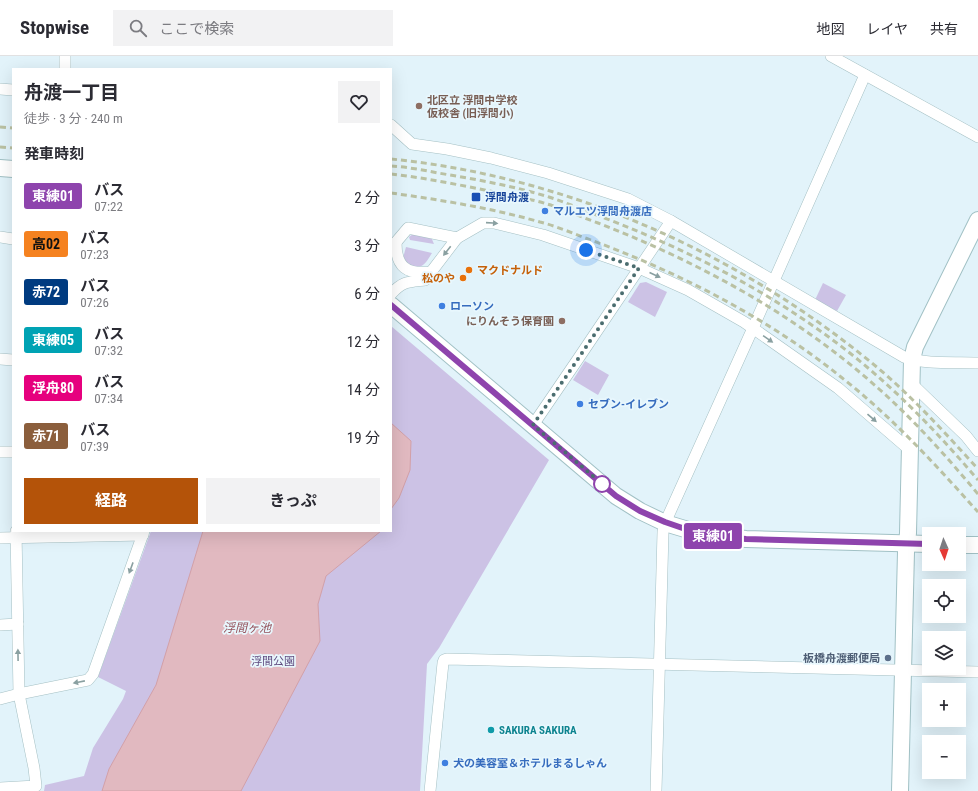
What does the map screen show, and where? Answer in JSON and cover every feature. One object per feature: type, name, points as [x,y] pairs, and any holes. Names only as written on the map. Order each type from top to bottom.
[{"type":"main road","points":[[0,168],[12,169]]},
{"type":"main road","points":[[900,791],[911,452],[912,360],[915,347],[978,220]]},
{"type":"main road","points":[[392,306],[616,496],[640,511],[694,532],[729,538],[922,544]]},
{"type":"main road","points":[[966,545],[978,545]]},
{"type":"street","points":[[65,56],[66,68]]},
{"type":"street","points":[[831,56],[978,137]]},
{"type":"street","points":[[656,791],[663,532],[665,522],[865,75]]},
{"type":"street","points":[[0,88],[12,90]]},
{"type":"street","points":[[392,126],[412,144],[447,148],[492,158],[548,173],[628,200],[671,221],[904,357],[912,360],[978,363]]},
{"type":"street","points":[[533,425],[671,221]]},
{"type":"street","points":[[392,293],[399,285],[409,281],[425,280],[457,238],[483,223],[494,223],[543,235],[639,268],[688,290],[753,328],[838,388],[911,452]]},
{"type":"street","points":[[431,272],[412,272],[402,266],[394,246],[408,228],[457,238]]},
{"type":"street","points":[[0,238],[12,239]]},
{"type":"street","points":[[0,359],[12,360]]},
{"type":"street","points":[[912,384],[966,436],[978,451]]},
{"type":"street","points":[[0,452],[12,452]]},
{"type":"street","points":[[0,538],[16,534],[144,533],[93,674],[88,680],[0,699]]},
{"type":"street","points":[[0,788],[36,786],[34,768],[19,694],[16,534]]},
{"type":"street","points":[[0,625],[18,624]]},
{"type":"street","points":[[430,791],[444,660],[447,658],[978,672]]},
{"type":"green space","points":[[413,234],[431,237],[434,244],[410,240],[409,237]]},
{"type":"green space","points":[[406,247],[432,253],[428,260],[421,266],[410,267],[403,258]]},
{"type":"green space","points":[[646,282],[667,292],[655,317],[628,302],[640,283]]},
{"type":"green space","points":[[823,283],[846,295],[837,311],[815,300]]},
{"type":"green space","name":"浮間公園","points":[[392,327],[549,460],[439,648],[427,664],[420,791],[44,791],[45,785],[84,776],[93,748],[123,699],[126,691],[98,677],[151,532],[392,532]]},
{"type":"green space","points":[[585,361],[609,375],[598,395],[573,380]]},
{"type":"water","points":[[392,424],[411,441],[410,470],[399,498],[392,508]]},
{"type":"water","name":"浮間ヶ池","points":[[203,532],[380,532],[326,576],[318,604],[320,641],[241,791],[102,791],[109,769],[156,685]]},
{"type":"railway","points":[[0,127],[12,128]]},
{"type":"railway","points":[[0,147],[12,148]]},
{"type":"railway","points":[[392,159],[458,169],[525,184],[590,204],[654,229],[716,259],[775,294],[832,332],[885,374],[921,408],[978,469]]},
{"type":"railway","points":[[392,166],[480,180],[522,189],[549,197],[656,239],[746,284],[803,319],[850,353],[908,404],[978,480]]},
{"type":"railway","points":[[392,174],[459,185],[547,204],[636,238],[710,273],[781,315],[848,363],[879,389],[918,427],[943,453],[978,494]]},
{"type":"railway","points":[[392,193],[485,209],[522,217],[552,226],[654,266],[720,298],[752,316],[813,355],[860,392],[946,476],[978,512]]},
{"type":"bus line","name":"東練01","points":[[392,306],[616,496],[640,511],[677,527],[712,536],[729,538],[922,544]]},
{"type":"place","name":"北区立 浮間中学校 仮校舎 (旧浮間小)","points":[[419,106]]},
{"type":"place","name":"浮間舟渡","points":[[476,197]]},
{"type":"place","name":"マルエツ浮間舟渡店","points":[[545,211]]},
{"type":"place","name":"マクドナルド","points":[[469,270]]},
{"type":"place","name":"松のや","points":[[463,278]]},
{"type":"place","name":"ローソン","points":[[442,306]]},
{"type":"place","name":"にりんそう保育園","points":[[562,321]]},
{"type":"place","name":"セブン-イレブン","points":[[580,404]]},
{"type":"place","name":"板橋舟渡郵便局","points":[[888,658]]},
{"type":"place","name":"SAKURA SAKURA","points":[[491,730]]},
{"type":"place","name":"犬の美容室＆ホテルまるしゃん","points":[[445,763]]},
{"type":"route","points":[[586,250],[639,268],[533,425],[606,487],[602,484]]}]
